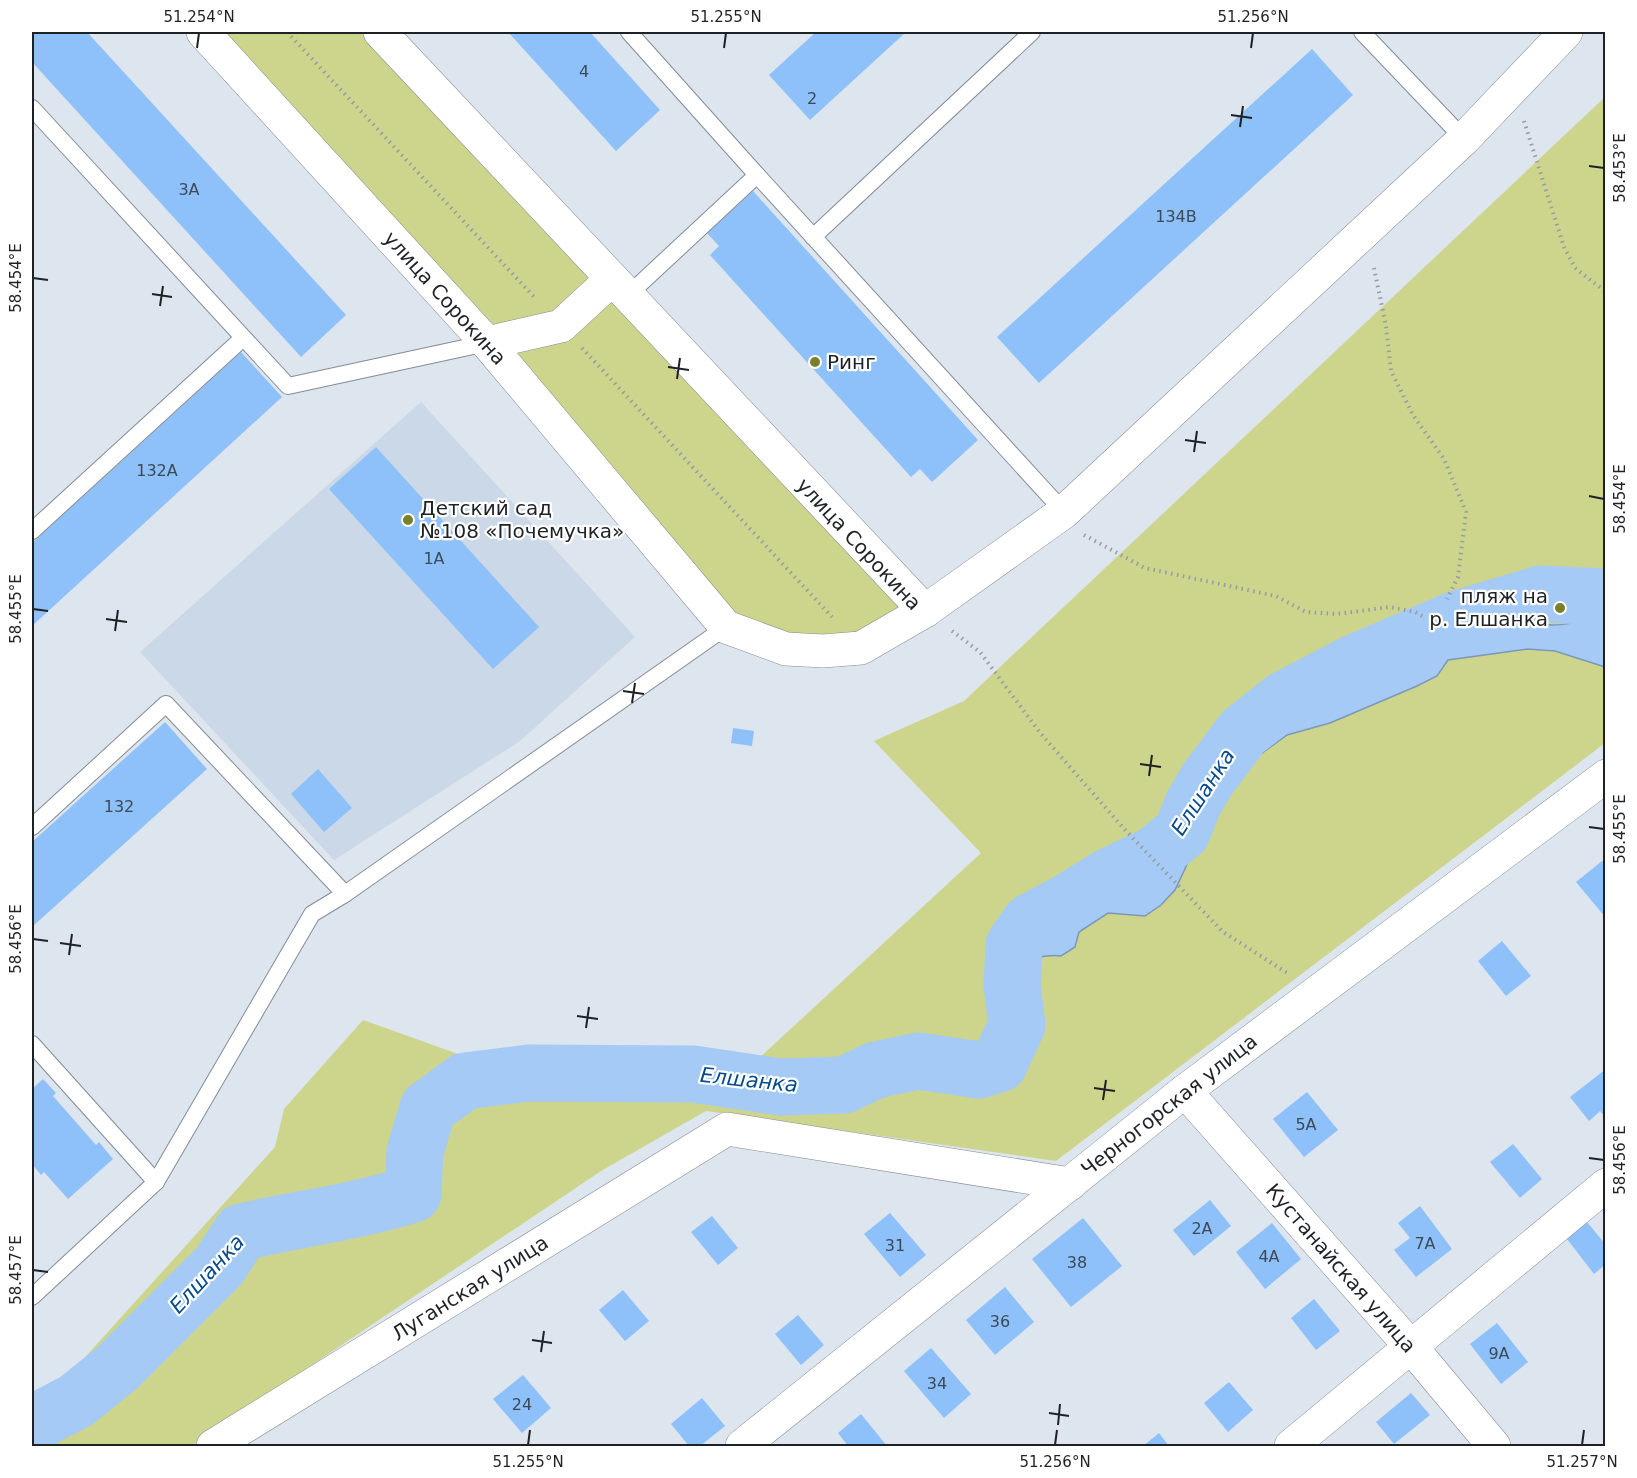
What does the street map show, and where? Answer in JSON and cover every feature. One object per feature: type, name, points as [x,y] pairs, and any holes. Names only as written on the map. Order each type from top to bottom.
[{"type":"street","name":"улица Сорокина","points":[[203,32],[487,343],[726,627],[786,649],[823,651],[861,648],[925,611],[380,32]]},
{"type":"street","points":[[925,611],[1064,512],[1366,232],[1464,138],[1566,32]]},
{"type":"street","points":[[487,343],[561,326],[619,288]]},
{"type":"street","name":"Черногорская улица","points":[[742,1446],[1185,1091],[1316,990],[1605,776]]},
{"type":"street","name":"Кустанайская улица","points":[[1185,1091],[1412,1348],[1494,1446]]},
{"type":"street","name":"Луганская улица","points":[[213,1446],[727,1129],[1070,1184]]},
{"type":"street","points":[[1291,1446],[1412,1348],[1605,1185]]},
{"type":"lane","points":[[629,32],[1064,512]]},
{"type":"lane","points":[[813,237],[1032,32]]},
{"type":"lane","points":[[1362,32],[1464,138]]},
{"type":"lane","points":[[32,108],[288,386],[487,343]]},
{"type":"lane","points":[[619,288],[757,175]]},
{"type":"lane","points":[[32,531],[243,338]]},
{"type":"lane","points":[[33,1293],[156,1182],[312,914],[345,894],[726,627]]},
{"type":"lane","points":[[32,827],[166,704],[345,894]]},
{"type":"lane","points":[[32,1044],[156,1182]]},
{"type":"path","points":[[1512,86],[1564,247],[1575,268],[1605,292]]},
{"type":"path","points":[[1366,232],[1386,326],[1391,371],[1413,416],[1444,459],[1466,512],[1458,577],[1447,598]]},
{"type":"path","points":[[1064,512],[1083,534],[1145,568],[1276,596],[1306,612],[1337,614],[1390,607],[1415,612],[1426,618]]},
{"type":"path","points":[[925,611],[980,652],[1041,734],[1126,831],[1223,932],[1316,990]]},
{"type":"shaded area","name":"Детский сад №108 «Почемучка»","points":[[421,402],[635,637],[520,741],[334,860],[140,652]]},
{"type":"green space","points":[[203,32],[380,32],[925,611],[861,648],[726,627]]},
{"type":"green space","points":[[1605,97],[1605,743],[1056,1161],[706,1111],[601,1171],[191,1446],[41,1446],[32,1433],[32,1416],[275,1147],[284,1109],[363,1020],[475,1060],[582,1076],[730,1085],[981,853],[874,741],[964,701]]},
{"type":"water","points":[[1505,606],[1546,625],[1572,623],[1605,615],[1605,667],[1555,651],[1527,649],[1448,660],[1437,676],[1417,686],[1330,723],[1287,735],[1225,782],[1198,817],[1197,834],[1190,858],[1175,890],[1161,905],[1145,916],[1108,913],[1079,932],[1075,947],[1061,956],[1021,959],[1018,946],[1026,938],[1031,922],[1092,877],[1122,876],[1164,838],[1178,803],[1208,769],[1275,711],[1298,698],[1320,692],[1330,685],[1336,672],[1373,650],[1393,632],[1405,633],[1430,645],[1445,630],[1454,625]]},
{"type":"building","points":[[32,32],[87,32],[346,315],[301,357],[32,62]]},
{"type":"building","points":[[508,32],[590,32],[660,110],[616,151]]},
{"type":"building","points":[[816,32],[906,32],[810,120],[769,75]]},
{"type":"building","points":[[1312,49],[1353,95],[1039,383],[997,337]]},
{"type":"building","points":[[753,191],[978,440],[932,482],[920,469],[911,477],[710,255],[719,246],[707,233]]},
{"type":"building","points":[[241,352],[282,397],[32,626],[32,543]]},
{"type":"building","points":[[376,447],[539,627],[493,669],[329,489]]},
{"type":"building","points":[[165,722],[207,769],[32,927],[32,842]]},
{"type":"building","points":[[733,728],[754,731],[752,746],[731,743]]},
{"type":"building","points":[[318,769],[352,808],[324,832],[291,794]]},
{"type":"building","points":[[1602,861],[1606,864],[1606,918],[1576,882]]},
{"type":"building","points":[[1502,941],[1531,976],[1506,996],[1478,961]]},
{"type":"building","points":[[1606,1069],[1606,1118],[1600,1111],[1589,1121],[1570,1097]]},
{"type":"building","points":[[43,1079],[56,1093],[53,1096],[96,1145],[99,1142],[113,1159],[68,1199],[44,1172],[41,1175],[32,1164],[32,1089]]},
{"type":"building","points":[[1307,1092],[1338,1130],[1304,1157],[1273,1119]]},
{"type":"building","points":[[1513,1144],[1542,1179],[1520,1198],[1490,1162]]},
{"type":"building","points":[[1210,1200],[1231,1226],[1194,1256],[1173,1230]]},
{"type":"building","points":[[1420,1206],[1452,1249],[1416,1277],[1394,1250],[1410,1238],[1398,1223]]},
{"type":"building","points":[[890,1213],[926,1255],[900,1277],[864,1234]]},
{"type":"building","points":[[712,1216],[738,1248],[718,1265],[691,1232]]},
{"type":"building","points":[[1083,1218],[1122,1266],[1071,1307],[1032,1259]]},
{"type":"building","points":[[1587,1222],[1606,1245],[1606,1264],[1594,1274],[1567,1239]]},
{"type":"building","points":[[1272,1223],[1301,1259],[1265,1289],[1236,1252]]},
{"type":"building","points":[[1005,1287],[1034,1322],[995,1355],[966,1320]]},
{"type":"building","points":[[623,1290],[649,1321],[625,1341],[599,1310]]},
{"type":"building","points":[[1314,1299],[1340,1331],[1316,1350],[1291,1318]]},
{"type":"building","points":[[798,1315],[824,1345],[801,1365],[775,1334]]},
{"type":"building","points":[[1497,1323],[1528,1362],[1501,1384],[1470,1344]]},
{"type":"building","points":[[931,1348],[971,1394],[944,1418],[904,1371]]},
{"type":"building","points":[[523,1375],[551,1408],[522,1433],[493,1399]]},
{"type":"building","points":[[1229,1382],[1253,1410],[1228,1432],[1204,1403]]},
{"type":"building","points":[[1411,1393],[1430,1415],[1394,1444],[1376,1422]]},
{"type":"building","points":[[702,1398],[725,1426],[700,1446],[689,1446],[671,1424]]},
{"type":"building","points":[[861,1414],[887,1446],[848,1446],[838,1433]]},
{"type":"building","points":[[1159,1433],[1169,1446],[1143,1446]]},
{"type":"waterway","name":"Елшанка","points":[[32,1424],[76,1401],[117,1368],[220,1265],[241,1232],[349,1211],[413,1194],[415,1152],[428,1108],[465,1081],[529,1073],[693,1074],[781,1087],[844,1085],[876,1070],[918,1061],[979,1070],[999,1064],[1017,1025],[1012,986],[1014,945],[1030,922],[1108,877],[1154,855],[1182,832],[1193,804],[1207,780],[1243,732],[1285,699],[1354,663],[1457,619],[1541,594],[1606,597]]},
{"type":"place","name":"Ринг","points":[[815,362]]},
{"type":"place","name":"Детский сад №108 «Почемучка»","points":[[408,520]]},
{"type":"place","name":"пляж на р. Елшанка","points":[[1560,608]]}]
